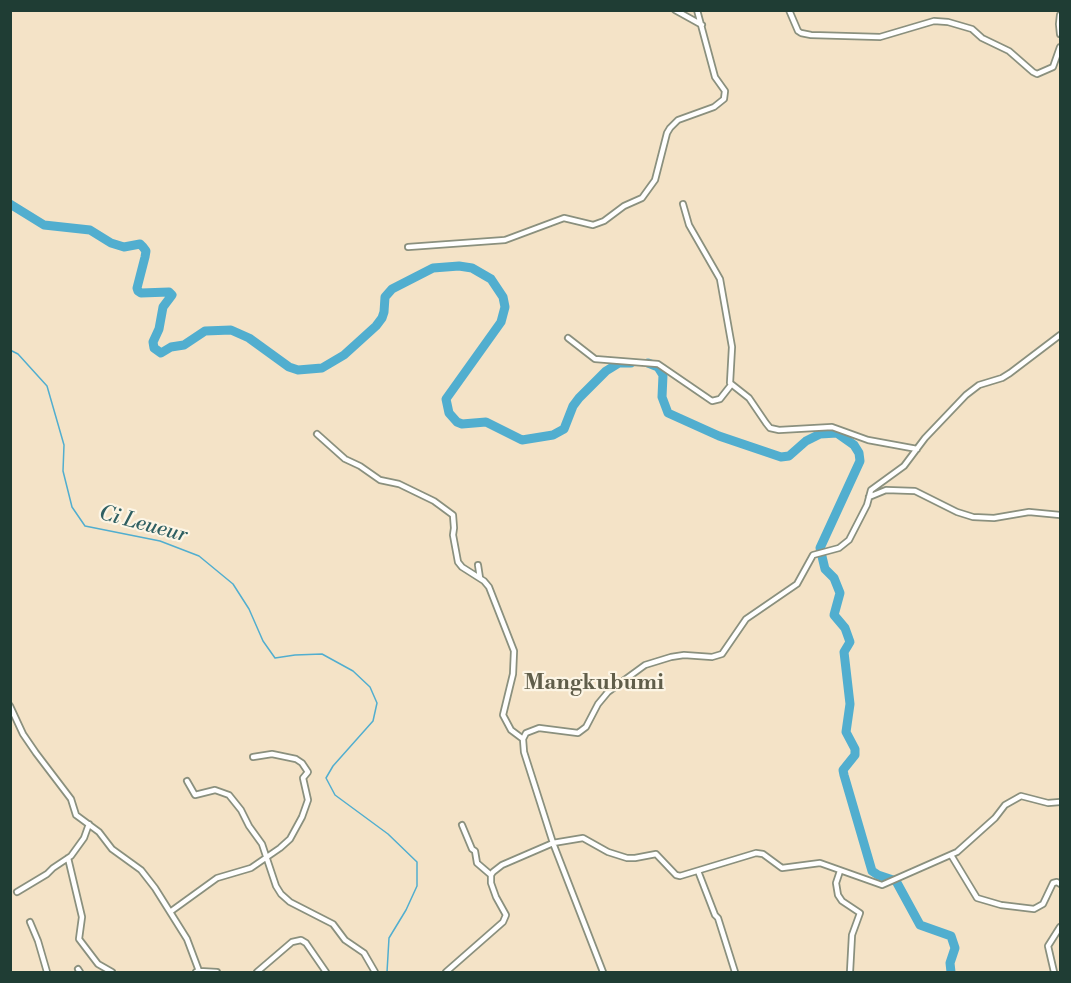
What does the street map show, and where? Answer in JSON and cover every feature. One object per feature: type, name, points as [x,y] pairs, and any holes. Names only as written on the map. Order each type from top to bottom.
[{"type":"street","points":[[675,10],[702,26]]},
{"type":"street","points":[[408,247],[505,240],[564,218],[593,225],[604,221],[624,206],[642,198],[655,180],[670,128],[678,120],[714,107],[724,99],[724,91],[715,77],[698,10]]},
{"type":"street","points":[[789,10],[798,31],[811,35],[880,37],[934,21],[948,22],[972,29],[982,38],[1009,51],[1037,74],[1053,67],[1060,46]]},
{"type":"street","points":[[1060,15],[1060,34]]},
{"type":"street","points":[[683,204],[689,225],[720,279],[731,341],[729,378],[731,385],[749,398],[766,423],[774,429],[832,427],[868,440],[917,449]]},
{"type":"street","points":[[523,739],[531,730],[539,728],[572,733],[583,730],[608,692],[645,665],[684,655],[712,657],[722,654],[746,619],[797,584],[811,558],[817,552],[839,548],[849,540],[874,487],[904,466],[925,438],[966,394],[980,385],[1010,373],[1060,335]]},
{"type":"street","points":[[568,338],[595,359],[658,364],[712,401],[720,399],[731,385]]},
{"type":"street","points":[[317,434],[347,461],[360,466],[380,480],[399,484],[434,501],[451,513],[454,520],[453,535],[458,562],[484,581],[493,594],[514,651],[513,674],[503,715],[511,730],[523,739],[530,773],[553,843],[603,972]]},
{"type":"street","points":[[869,497],[886,490],[915,491],[972,517],[994,518],[1029,512],[1060,515]]},
{"type":"street","points":[[478,565],[480,578]]},
{"type":"street","points":[[10,706],[23,734],[71,799],[76,815],[99,832],[108,846],[141,870],[192,948],[198,972],[217,972]]},
{"type":"street","points":[[170,912],[217,878],[251,868],[267,857],[289,841],[302,817],[308,800],[303,778],[308,772],[298,760],[268,754],[253,757]]},
{"type":"street","points":[[187,781],[195,795],[215,790],[229,795],[242,811],[262,844],[276,886],[284,897],[333,924],[344,939],[365,954],[375,972]]},
{"type":"street","points":[[491,875],[502,865],[553,843],[583,838],[608,852],[627,858],[658,855],[678,876],[756,853],[763,854],[783,868],[817,863],[880,885],[899,879],[966,846],[1005,805],[1021,796],[1048,803],[1060,802]]},
{"type":"street","points":[[17,892],[68,858],[80,844],[89,824]]},
{"type":"street","points":[[446,972],[503,922],[506,915],[496,897],[491,875],[477,863],[475,851],[471,849],[462,825]]},
{"type":"street","points":[[951,855],[976,897],[1001,905],[1034,909],[1043,904],[1053,884],[1057,882],[1060,884]]},
{"type":"street","points":[[68,858],[82,922],[79,939],[98,964],[111,972]]},
{"type":"street","points":[[840,870],[836,883],[838,895],[842,901],[860,913],[852,935],[850,972]]},
{"type":"street","points":[[698,871],[718,918],[735,972]]},
{"type":"street","points":[[30,922],[47,972]]},
{"type":"street","points":[[1054,972],[1048,946],[1060,927]]},
{"type":"street","points":[[257,972],[292,942],[301,940],[306,943],[326,972]]},
{"type":"waterway","points":[[10,204],[44,225],[90,230],[111,243],[124,247],[140,244],[146,251],[138,291],[141,293],[169,292],[172,295],[163,307],[159,329],[153,342],[154,348],[161,353],[171,347],[184,345],[205,331],[231,330],[249,338],[289,367],[298,370],[322,368],[344,355],[376,326],[384,312],[385,297],[392,289],[433,268],[459,266],[472,268],[491,279],[503,297],[505,307],[501,322],[446,399],[449,413],[457,422],[462,424],[486,422],[522,440],[553,435],[564,429],[573,406],[606,371],[619,363],[631,363]]},
{"type":"waterway","name":"Ci Leueur","points":[[10,350],[18,354],[47,386],[64,445],[63,471],[72,507],[85,526],[160,541],[199,556],[233,584],[249,609],[263,641],[275,658],[322,654],[353,671],[370,687],[377,703],[373,721],[333,766],[326,778],[335,795],[388,834],[417,862],[417,886],[389,938],[387,972]]},
{"type":"waterway","points":[[648,363],[658,367],[663,375],[662,397],[668,413],[719,436],[781,457],[789,456],[806,441],[820,434],[837,433],[854,445],[859,453],[860,461],[820,548],[825,569],[834,578],[840,593],[834,615],[845,628],[850,642],[844,652],[850,704],[846,732],[855,749],[855,755],[843,770],[872,871],[896,881],[920,925],[951,936],[955,948],[950,963],[951,972]]},
{"type":"district","name":"Mangkubumi","points":[[594,684]]}]
